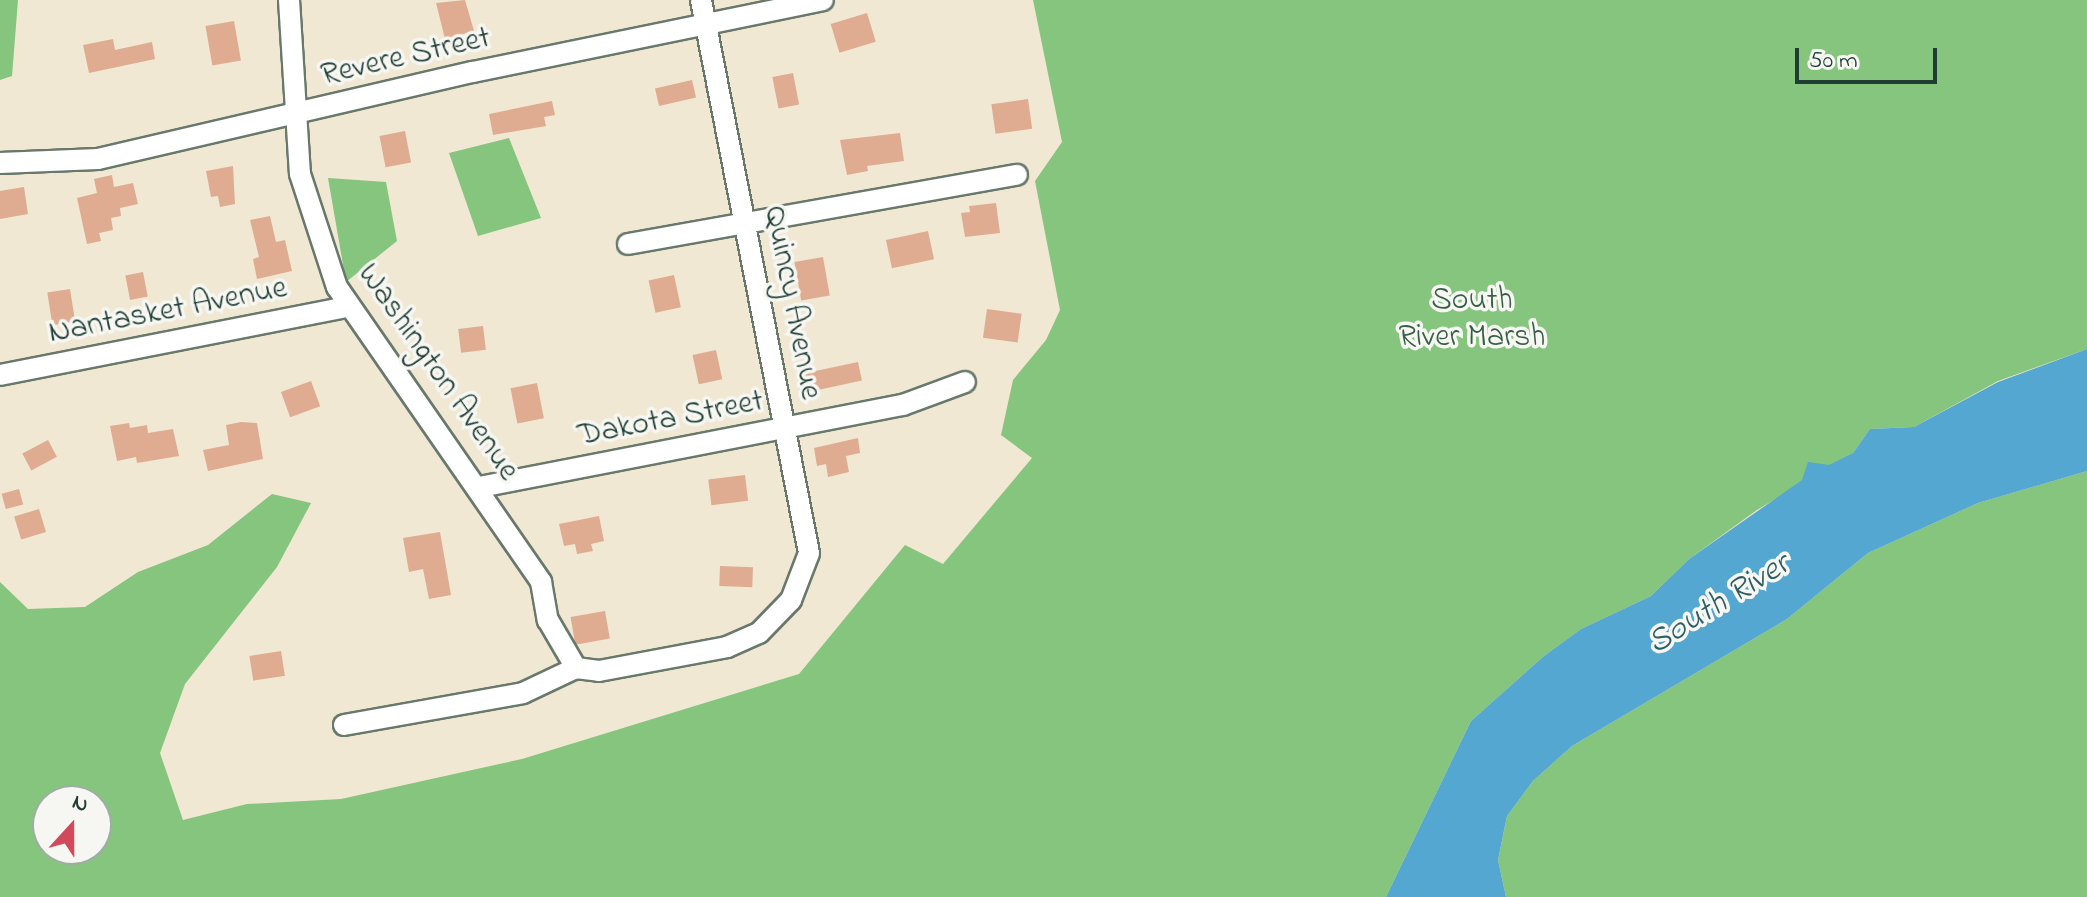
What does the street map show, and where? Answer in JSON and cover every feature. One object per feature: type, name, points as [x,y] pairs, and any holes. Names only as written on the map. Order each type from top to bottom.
[{"type":"street","name":"Washington Avenue","points":[[289,0],[296,114],[306,204],[348,307],[480,487],[541,582],[548,620],[576,668]]},
{"type":"street","name":"Quincy Avenue","points":[[576,668],[599,671],[727,647],[759,633],[781,613],[809,553],[701,0]]},
{"type":"street","name":"Revere Street","points":[[0,163],[98,159],[823,0]]},
{"type":"street","points":[[628,244],[1017,175]]},
{"type":"street","name":"Nantasket Avenue","points":[[0,375],[348,307]]},
{"type":"street","name":"Dakota Street","points":[[480,487],[903,405],[965,382]]},
{"type":"street","points":[[344,725],[523,693],[576,668]]},
{"type":"green space","points":[[0,0],[18,0],[12,76],[0,80]]},
{"type":"green space","name":"South River Marsh","points":[[1033,0],[2087,0],[2087,349],[1998,381],[1914,427],[1870,429],[1853,453],[1757,510],[1689,559],[1651,596],[1581,629],[1544,656],[1471,721],[1386,897],[0,897],[0,582],[28,609],[85,607],[138,572],[208,545],[272,494],[311,503],[277,567],[185,684],[160,753],[183,820],[247,804],[341,799],[522,759],[799,674],[905,545],[943,564],[1032,458],[1001,435],[1013,380],[1046,340],[1060,310],[1035,181],[1062,142]]},
{"type":"green space","points":[[509,138],[541,218],[478,236],[449,153]]},
{"type":"green space","points":[[328,178],[386,182],[397,241],[346,282]]},
{"type":"green space","points":[[2087,471],[2087,897],[1506,897],[1498,860],[1507,816],[1533,781],[1572,746],[1787,619],[1868,553],[1978,503]]},
{"type":"water","name":"South River","points":[[2087,349],[2087,471],[1978,503],[1868,553],[1787,619],[1572,746],[1533,781],[1507,816],[1498,860],[1506,897],[1386,897],[1471,721],[1544,656],[1581,629],[1651,596],[1689,559],[1802,480],[1808,462],[1829,465],[1853,453],[1870,429],[1914,427],[1998,382]]},
{"type":"building","points":[[465,0],[474,31],[445,39],[436,3]]},
{"type":"building","points":[[867,13],[876,42],[839,53],[831,24]]},
{"type":"building","points":[[234,21],[241,60],[212,65],[205,26]]},
{"type":"building","points":[[113,39],[115,50],[152,42],[155,59],[89,73],[83,45]]},
{"type":"building","points":[[793,73],[799,104],[778,108],[772,77]]},
{"type":"building","points":[[692,80],[696,98],[659,106],[655,89]]},
{"type":"building","points":[[1028,99],[1032,129],[996,134],[991,104]]},
{"type":"building","points":[[552,101],[555,115],[544,117],[546,126],[493,135],[489,114]]},
{"type":"building","points":[[405,131],[411,162],[386,167],[379,136]]},
{"type":"building","points":[[900,133],[904,161],[867,166],[868,171],[847,175],[840,140]]},
{"type":"building","points":[[233,166],[235,204],[220,207],[218,196],[211,197],[206,171]]},
{"type":"building","points":[[112,175],[114,187],[133,183],[138,204],[120,208],[121,216],[111,218],[113,230],[99,233],[101,241],[87,244],[77,198],[97,193],[94,179]]},
{"type":"building","points":[[24,187],[28,214],[0,219],[0,191]]},
{"type":"building","points":[[996,203],[1000,233],[965,237],[961,213],[970,212],[969,206]]},
{"type":"building","points":[[270,216],[276,242],[285,240],[292,271],[257,279],[253,259],[259,257],[250,220]]},
{"type":"building","points":[[928,231],[934,259],[892,268],[886,240]]},
{"type":"building","points":[[823,257],[830,295],[801,300],[794,262]]},
{"type":"building","points":[[143,272],[148,297],[130,300],[125,275]]},
{"type":"building","points":[[674,275],[681,307],[655,313],[649,280]]},
{"type":"building","points":[[70,289],[75,322],[52,325],[47,293]]},
{"type":"building","points":[[987,309],[1022,314],[1018,343],[983,338]]},
{"type":"building","points":[[483,326],[486,350],[461,353],[458,329]]},
{"type":"building","points":[[716,350],[722,379],[699,384],[693,355]]},
{"type":"building","points":[[858,362],[862,381],[800,394],[796,375]]},
{"type":"building","points":[[311,381],[320,406],[290,417],[281,392]]},
{"type":"building","points":[[537,383],[544,418],[517,423],[510,388]]},
{"type":"building","points":[[129,423],[130,428],[147,425],[148,433],[173,429],[179,456],[137,463],[136,457],[117,461],[110,426]]},
{"type":"building","points":[[257,423],[263,459],[208,471],[203,450],[229,445],[226,425]]},
{"type":"building","points":[[858,438],[860,453],[846,456],[849,472],[828,477],[826,464],[817,466],[814,448]]},
{"type":"building","points":[[48,440],[57,457],[31,470],[22,454]]},
{"type":"building","points":[[745,475],[748,501],[711,505],[708,480]]},
{"type":"building","points":[[19,489],[23,504],[6,509],[2,494]]},
{"type":"building","points":[[39,509],[46,532],[21,540],[14,517]]},
{"type":"building","points":[[599,516],[604,541],[591,544],[593,551],[577,554],[575,544],[564,546],[559,524]]},
{"type":"building","points":[[440,532],[451,595],[429,599],[423,569],[409,572],[403,538]]},
{"type":"building","points":[[720,566],[753,567],[752,587],[719,586]]},
{"type":"building","points":[[605,611],[610,639],[575,645],[571,617]]},
{"type":"building","points":[[281,651],[285,676],[253,681],[249,656]]}]
